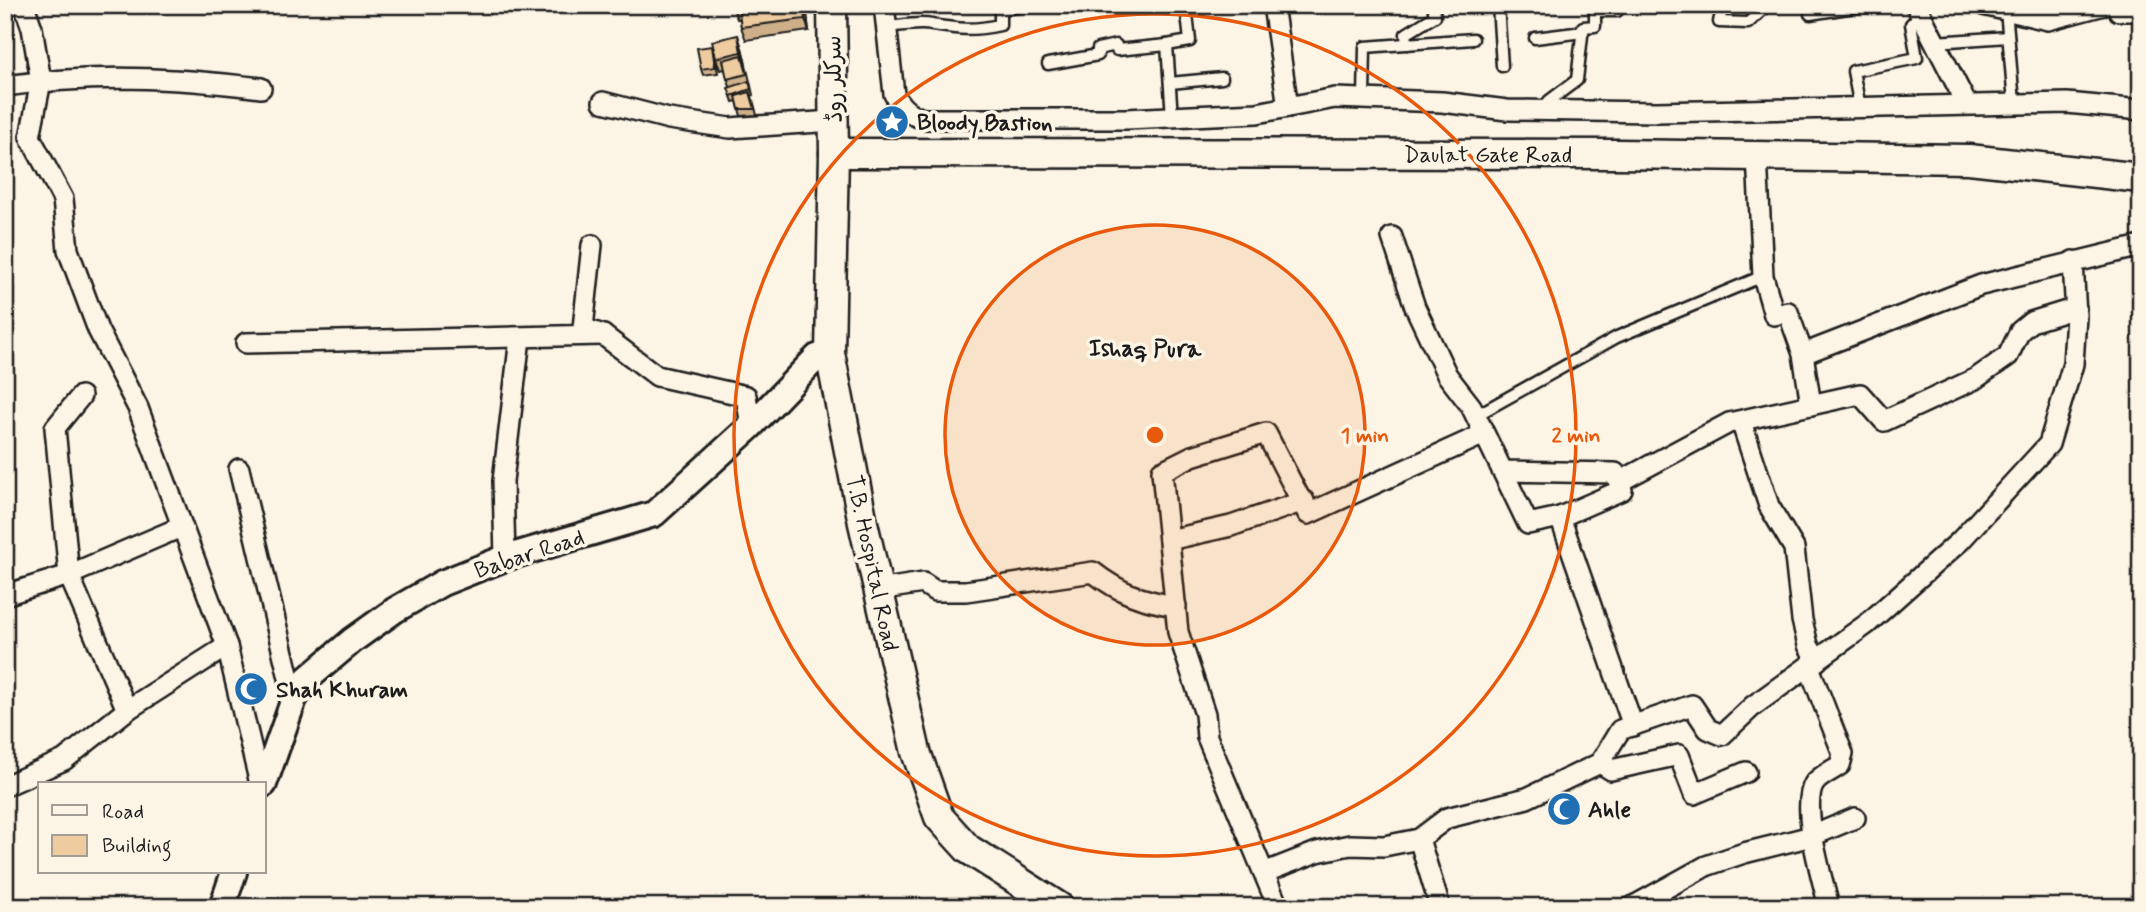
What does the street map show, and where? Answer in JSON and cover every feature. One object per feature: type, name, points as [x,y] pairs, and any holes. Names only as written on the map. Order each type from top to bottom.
[{"type":"main road","name":"سرکلر روڈ","points":[[832,5],[834,153]]},
{"type":"main road","name":"Daulat Gate Road","points":[[834,153],[1969,159],[2141,178]]},
{"type":"main road","name":"T.B. Hospital Road","points":[[834,153],[830,353],[878,590],[916,752],[939,817],[968,849],[1059,907]]},
{"type":"street","points":[[24,5],[32,28],[41,81],[30,137],[62,199],[68,250],[98,330],[138,408],[227,646],[261,782]]},
{"type":"street","points":[[884,5],[893,86],[900,106],[923,119],[1172,117],[1257,113],[1335,98],[1545,111],[1657,112],[1966,103],[2067,103],[2141,110]]},
{"type":"street","points":[[1273,5],[1288,107]]},
{"type":"street","points":[[1983,5],[2006,8],[2048,20],[2104,5]]},
{"type":"street","points":[[2118,5],[2119,11],[2141,11]]},
{"type":"street","points":[[1918,10],[1966,103]]},
{"type":"street","points":[[5,86],[41,81],[131,76],[261,88]]},
{"type":"street","points":[[603,102],[669,119],[730,128],[833,121]]},
{"type":"street","points":[[1757,156],[1763,276],[1774,315],[1788,312],[1803,354],[1811,405]]},
{"type":"street","points":[[1392,237],[1415,307],[1447,375],[1475,416],[1528,524],[1560,517],[1622,490],[1615,473],[1502,471]]},
{"type":"street","points":[[592,245],[583,328],[603,335],[657,376],[746,396],[751,426]]},
{"type":"street","points":[[1803,354],[1981,285],[2141,246]]},
{"type":"street","points":[[1266,872],[1317,852],[1350,845],[1384,846],[1419,839],[1447,818],[1527,798],[1600,762],[1620,730],[1692,705],[1708,729],[1722,735],[1753,706],[1867,624],[1960,541],[2049,444],[2073,364],[2076,308],[2073,261]]},
{"type":"street","points":[[1619,482],[1729,424],[1741,421],[1860,394],[1884,421],[1975,379],[2008,356],[2020,331],[2031,322],[2076,308]]},
{"type":"street","points":[[246,343],[603,335]]},
{"type":"street","points":[[505,558],[503,481],[520,338]]},
{"type":"street","name":"Babar Road","points":[[263,782],[294,699],[307,679],[353,640],[395,610],[442,583],[505,558],[654,514],[751,426],[817,357],[830,353]]},
{"type":"street","points":[[81,396],[55,428],[69,575],[127,710]]},
{"type":"street","points":[[1741,421],[1769,506],[1794,548],[1802,620],[1813,664],[1843,754],[1840,765],[1815,782],[1810,792],[1812,836],[1829,907]]},
{"type":"street","points":[[1279,907],[1207,737],[1205,714],[1178,632],[1162,471],[1192,456],[1266,433],[1304,501],[1308,514],[1484,434]]},
{"type":"street","points":[[239,469],[294,699]]},
{"type":"street","points":[[1169,540],[1231,526],[1304,501]]},
{"type":"street","points":[[1560,517],[1633,726]]},
{"type":"street","points":[[5,595],[69,575],[181,527]]},
{"type":"street","points":[[878,590],[923,583],[935,591],[966,591],[1093,572],[1115,589],[1143,601],[1176,606]]},
{"type":"street","points":[[5,786],[64,760],[127,710],[227,646]]},
{"type":"street","points":[[1600,762],[1611,770],[1679,755],[1694,794],[1746,772]]},
{"type":"street","points":[[1632,907],[1706,866],[1744,853],[1812,836],[1855,818]]},
{"type":"street","points":[[1419,839],[1440,907]]},
{"type":"street","points":[[222,907],[233,874]]},
{"type":"lane","points":[[887,27],[931,24],[952,30],[977,30],[1000,25],[1000,10],[1027,5]]},
{"type":"lane","points":[[1048,64],[1098,55],[1098,49],[1116,45],[1117,50],[1190,41],[1186,5]]},
{"type":"lane","points":[[1407,44],[1406,34],[1435,16],[1433,5]]},
{"type":"lane","points":[[1498,5],[1502,66]]},
{"type":"lane","points":[[1545,111],[1549,101],[1577,80],[1583,27],[1595,26],[1595,11],[1616,11],[1618,5]]},
{"type":"lane","points":[[1723,5],[1719,22],[1748,23],[1768,5]]},
{"type":"lane","points":[[1810,14],[1867,5]]},
{"type":"lane","points":[[2006,8],[2014,103]]},
{"type":"lane","points":[[1860,107],[1853,71],[1917,58],[1911,24],[1918,10]]},
{"type":"lane","points":[[1535,38],[1583,32]]},
{"type":"lane","points":[[1935,42],[2008,37]]},
{"type":"lane","points":[[1364,99],[1365,47],[1473,39]]},
{"type":"lane","points":[[1167,45],[1172,117]]},
{"type":"lane","points":[[1170,83],[1222,78]]},
{"type":"lane","points":[[1475,416],[1618,337],[1763,276]]},
{"type":"building","points":[[803,5],[805,19],[741,27],[739,12]]},
{"type":"building","points":[[738,35],[741,52],[716,58],[712,41]]},
{"type":"building","points":[[712,46],[715,67],[701,69],[697,48]]},
{"type":"building","points":[[742,55],[747,74],[727,79],[723,60]]},
{"type":"building","points":[[749,81],[751,89],[731,96],[728,88]]},
{"type":"building","points":[[750,92],[755,109],[739,109],[736,96]]},
{"type":"place","name":"Bloody Bastion","points":[[892,122]]},
{"type":"place","name":"Shah Khuram","points":[[251,689]]},
{"type":"place","name":"Ahle","points":[[1564,809]]},
{"type":"district","name":"Ishaq Pura","points":[[1145,348]]}]
